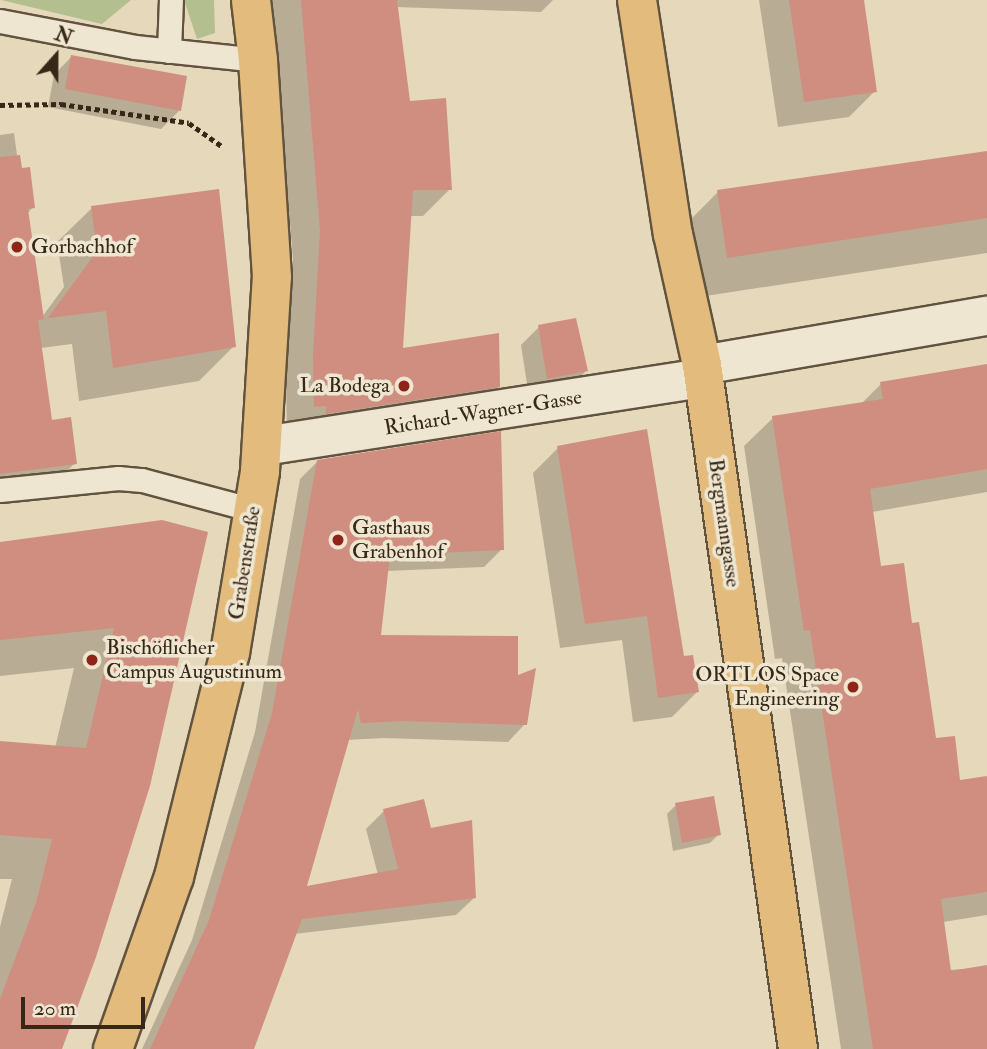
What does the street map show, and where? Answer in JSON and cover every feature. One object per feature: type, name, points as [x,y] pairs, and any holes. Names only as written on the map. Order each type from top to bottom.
[{"type":"main road","name":"Grabenstraße","points":[[113,1049],[174,877],[230,653],[263,446],[272,277],[258,60],[251,0]]},
{"type":"main road","name":"Bergmanngasse","points":[[636,0],[673,234],[702,371],[798,1049]]},
{"type":"street","name":"Richard-Wagner-Gasse","points":[[263,446],[498,411],[866,337],[987,316]]},
{"type":"lane","points":[[169,51],[171,0]]},
{"type":"lane","points":[[0,21],[135,47],[258,60]]},
{"type":"lane","points":[[0,490],[118,478],[142,480],[254,510]]},
{"type":"path","points":[[0,105],[61,104],[189,123],[226,150],[234,149]]},
{"type":"green space","points":[[1,0],[131,0],[102,24]]},
{"type":"green space","points":[[184,0],[214,0],[215,33],[197,39]]},
{"type":"building","points":[[301,0],[397,0],[410,101],[446,98],[452,190],[413,190],[403,348],[499,333],[500,387],[325,414],[327,406],[314,407],[313,355],[320,231]]},
{"type":"building","points":[[789,0],[864,0],[877,92],[804,102]]},
{"type":"building","points":[[71,55],[187,76],[181,111],[65,89]]},
{"type":"building","points":[[987,151],[987,218],[727,258],[717,190]]},
{"type":"building","points":[[20,155],[22,168],[30,167],[35,208],[28,209],[44,319],[38,320],[52,420],[71,417],[77,464],[0,474],[0,157]]},
{"type":"building","points":[[219,189],[236,347],[113,368],[106,311],[48,318],[97,251],[91,206]]},
{"type":"building","points":[[576,318],[588,371],[547,379],[538,325]]},
{"type":"building","points":[[987,364],[987,469],[870,489],[881,566],[904,563],[912,623],[919,622],[936,738],[955,736],[960,780],[987,776],[987,892],[941,899],[951,971],[987,965],[987,1049],[873,1049],[810,630],[804,631],[772,416],[883,399],[880,382]]},
{"type":"building","points":[[647,429],[684,656],[693,655],[699,692],[658,698],[647,616],[585,624],[557,446]]},
{"type":"building","points":[[501,431],[504,550],[390,555],[381,635],[518,636],[518,675],[536,668],[527,725],[403,721],[361,723],[358,709],[307,886],[398,869],[383,809],[424,799],[431,828],[472,820],[476,898],[302,919],[254,1049],[150,1049],[209,920],[272,713],[317,460]]},
{"type":"building","points":[[162,520],[208,532],[150,786],[96,957],[62,1049],[0,1049],[0,999],[36,903],[52,839],[0,835],[0,741],[86,748],[114,628],[0,640],[0,542]]},
{"type":"building","points":[[714,796],[721,835],[682,843],[675,803]]},
{"type":"place","name":"Gorbachhof","points":[[17,247]]},
{"type":"place","name":"La Bodega","points":[[404,386]]},
{"type":"place","name":"Gasthaus Grabenhof","points":[[338,540]]},
{"type":"place","name":"Bischöflicher Campus Augustinum","points":[[92,660]]},
{"type":"place","name":"ORTLOS Space Engineering","points":[[853,687]]}]
